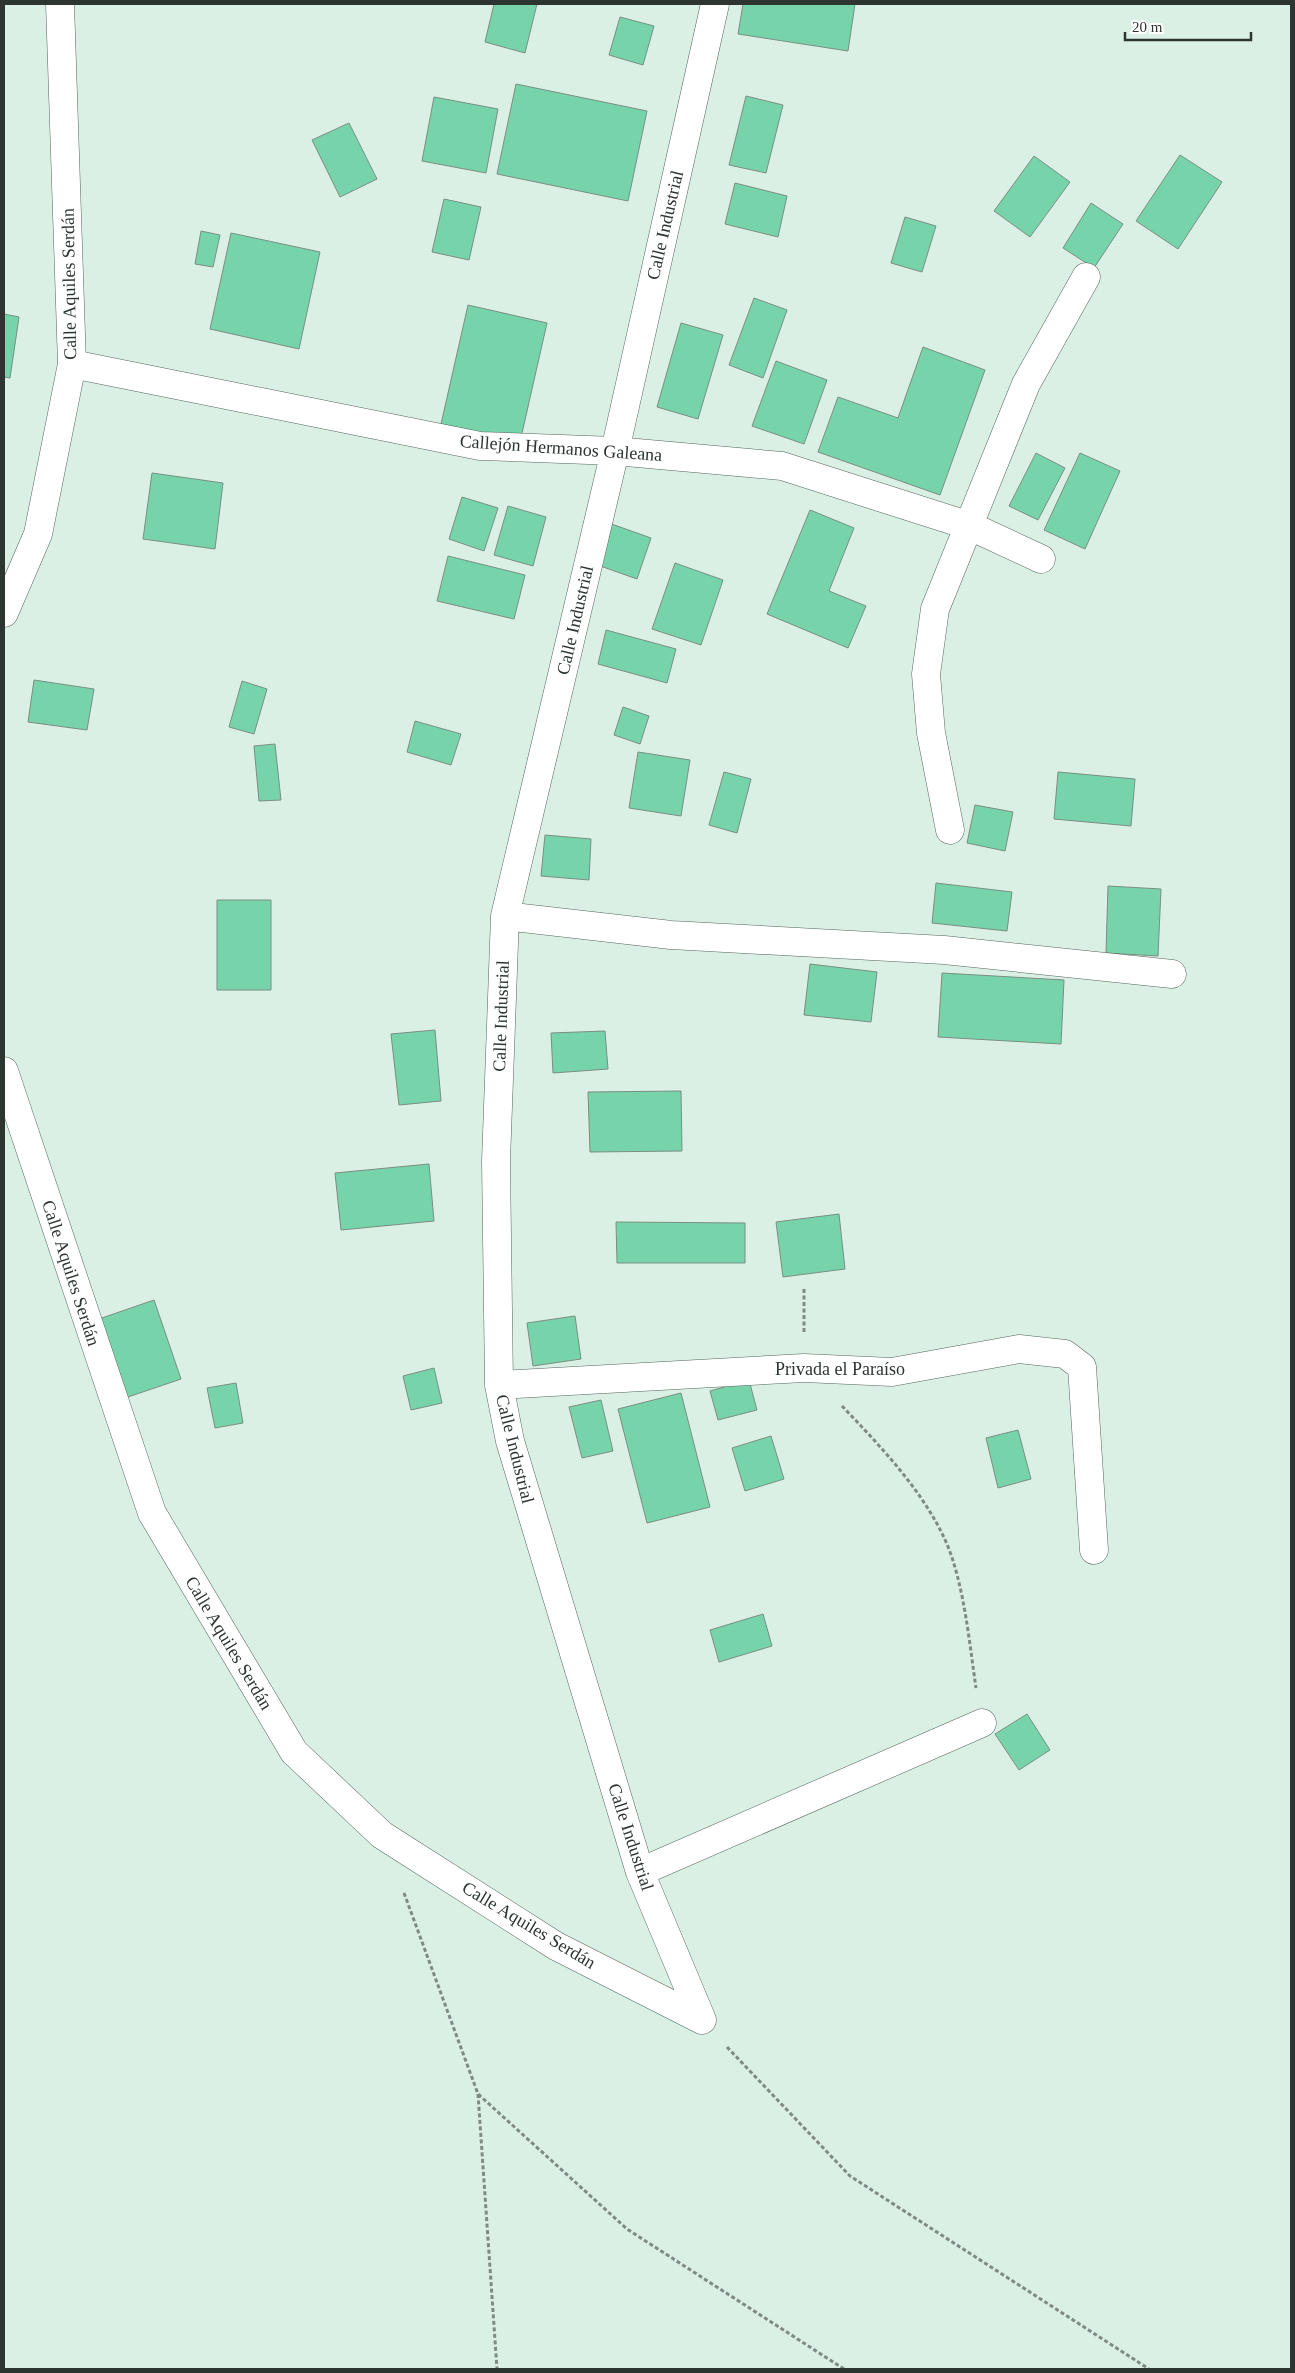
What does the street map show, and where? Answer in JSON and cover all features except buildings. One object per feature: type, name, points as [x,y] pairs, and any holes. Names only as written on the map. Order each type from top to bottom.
[{"type":"street","name":"Calle Aquiles Serdán","points":[[4,613],[38,534],[72,364],[60,4]]},
{"type":"street","name":"Calle Industrial","points":[[702,2020],[640,1872],[510,1441],[499,1385],[496,1161],[505,916],[615,451],[714,4]]},
{"type":"street","points":[[950,830],[932,733],[926,674],[936,609],[1026,384],[1086,277]]},
{"type":"street","name":"Callejón Hermanos Galeana","points":[[72,364],[480,446],[615,451],[782,466],[970,526],[1041,559]]},
{"type":"street","points":[[505,916],[671,935],[944,950],[1172,974]]},
{"type":"street","name":"Calle Aquiles Serdán","points":[[4,1071],[152,1513],[294,1752],[382,1835],[556,1946],[702,2020]]},
{"type":"street","name":"Privada el Paraíso","points":[[499,1385],[804,1368],[892,1372],[1019,1349],[1065,1354],[1082,1367],[1094,1550]]},
{"type":"street","points":[[640,1872],[982,1723]]},
{"type":"path","points":[[804,1289],[804,1368],[881,1447],[932,1514],[954,1563],[969,1637],[982,1723]]},
{"type":"path","points":[[403,1890],[478,2094],[497,2369]]},
{"type":"path","points":[[702,2020],[850,2176],[1149,2369]]},
{"type":"path","points":[[478,2094],[627,2229],[844,2369]]}]
